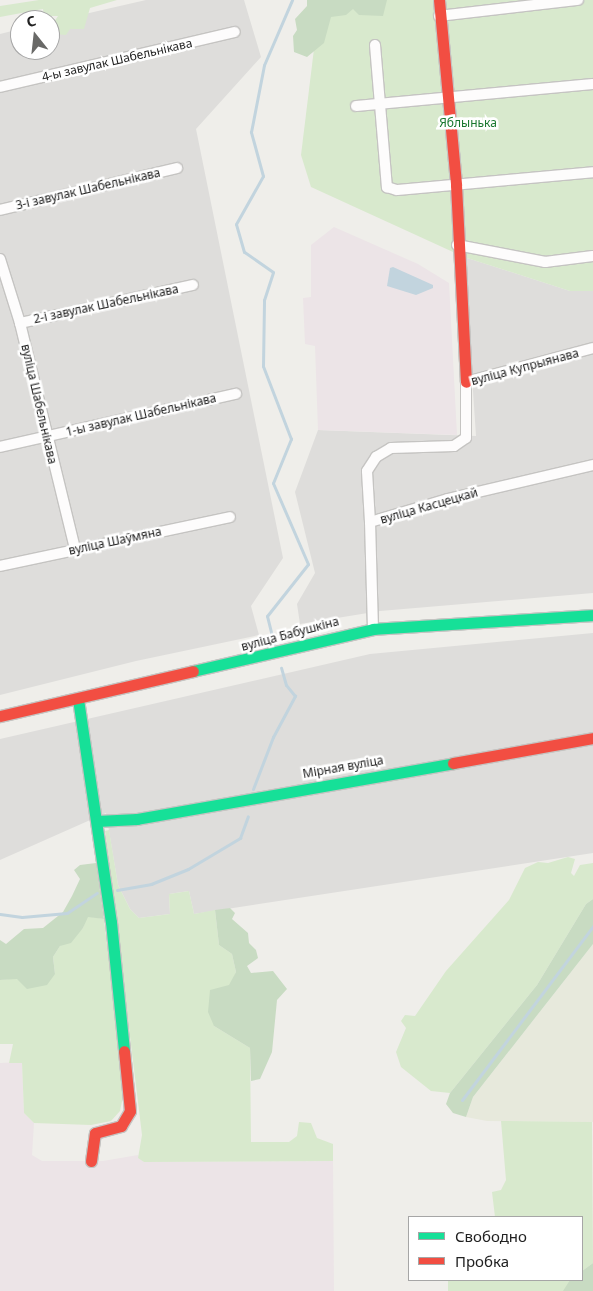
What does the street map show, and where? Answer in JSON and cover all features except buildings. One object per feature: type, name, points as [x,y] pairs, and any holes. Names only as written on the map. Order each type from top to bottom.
[{"type":"street","points":[[439,0],[456,185],[457,245],[466,382]]},
{"type":"street","points":[[439,16],[578,0]]},
{"type":"street","name":"4-ы завулак Шабельнікава","points":[[0,88],[234,32]]},
{"type":"street","points":[[376,45],[387,187],[397,190],[593,172]]},
{"type":"street","points":[[356,106],[379,102],[448,98],[593,84]]},
{"type":"street","name":"3-і завулак Шабельнікава","points":[[0,210],[177,168]]},
{"type":"street","points":[[457,245],[546,262],[593,256]]},
{"type":"street","name":"вуліца Шабельнікава","points":[[0,259],[20,323],[45,437],[75,549]]},
{"type":"street","name":"2-і завулак Шабельнікава","points":[[20,323],[193,285]]},
{"type":"street","name":"вуліца Купрыянава","points":[[370,522],[367,472],[376,456],[391,448],[454,446],[466,438],[466,382],[593,348]]},
{"type":"street","name":"1-ы завулак Шабельнікава","points":[[0,447],[236,394]]},
{"type":"street","name":"вуліца Касцецкай","points":[[373,629],[370,522],[448,499],[593,465]]},
{"type":"street","name":"вуліца Шаўмяна","points":[[0,566],[230,518]]},
{"type":"street","name":"вуліца Бабушкіна","points":[[0,716],[238,662],[328,637],[373,629],[593,614]]},
{"type":"street","points":[[78,699],[97,821],[130,1111],[121,1126],[95,1133],[91,1161]]},
{"type":"street","name":"Мірная вуліца","points":[[97,821],[137,819],[593,738]]},
{"type":"shaded area","points":[[146,0],[244,0],[261,57],[196,129],[283,558],[251,606],[259,635],[136,661],[0,695],[0,34],[10,32],[10,60],[60,60],[60,20]]},
{"type":"shaded area","points":[[334,227],[418,264],[449,283],[457,435],[318,430],[315,346],[305,344],[303,298],[311,297],[311,245]]},
{"type":"shaded area","points":[[464,257],[570,291],[593,291],[593,593],[380,611],[300,624],[297,604],[315,573],[295,492],[318,430],[476,436]]},
{"type":"shaded area","points":[[593,633],[593,853],[194,914],[189,891],[169,894],[170,914],[139,918],[130,909],[118,885],[106,813],[0,860],[0,739],[370,654]]},
{"type":"shaded area","points":[[593,944],[593,1122],[487,1121],[466,1117],[473,1097]]},
{"type":"shaded area","points":[[22,1062],[24,1113],[34,1123],[32,1155],[42,1161],[103,1161],[138,1155],[144,1162],[333,1161],[334,1291],[0,1291],[0,1063]]},
{"type":"green space","points":[[39,0],[117,0],[90,8],[84,29],[70,29],[66,35],[60,34],[60,10],[10,10],[10,15],[0,17],[0,6]]},
{"type":"green space","points":[[307,0],[387,0],[383,16],[359,15],[353,9],[346,15],[331,17],[324,43],[307,57],[294,52],[293,36],[297,30],[295,19],[307,6]]},
{"type":"green space","name":"Яблынька","points":[[320,0],[593,0],[593,291],[570,291],[464,257],[311,187],[301,155]]},
{"type":"green space","points":[[109,830],[118,885],[130,909],[139,918],[170,914],[169,894],[189,891],[194,914],[215,910],[219,945],[232,954],[236,972],[214,1026],[250,1048],[251,1142],[289,1142],[297,1136],[299,1122],[311,1123],[317,1138],[333,1144],[333,1161],[144,1162],[138,1158],[142,1135],[105,831]]},
{"type":"green space","points":[[568,857],[575,859],[571,873],[574,876],[580,865],[593,863],[593,899],[586,904],[537,985],[450,1093],[431,1091],[401,1067],[396,1052],[406,1028],[401,1021],[405,1015],[415,1016],[446,971],[509,900],[525,868],[538,862],[548,863]]},
{"type":"green space","points":[[96,863],[104,919],[88,917],[83,928],[71,943],[60,946],[53,957],[55,974],[47,985],[27,989],[17,979],[0,980],[0,940],[6,944],[24,929],[43,928],[63,912],[80,879],[74,870],[80,865]]},
{"type":"green space","points":[[593,899],[593,944],[473,1097],[466,1117],[453,1113],[446,1104],[450,1093],[537,985],[586,904]]},
{"type":"green space","points":[[230,908],[235,913],[232,919],[248,933],[249,943],[256,950],[258,958],[247,966],[251,973],[273,971],[287,989],[277,1000],[272,1052],[260,1079],[251,1081],[250,1048],[214,1026],[208,1012],[210,990],[229,985],[236,972],[232,954],[219,945],[215,910]]},
{"type":"green space","points":[[87,916],[104,919],[124,1092],[120,1111],[111,1121],[91,1125],[34,1123],[24,1113],[22,1063],[9,1063],[13,1044],[0,1044],[0,980],[55,974],[53,957],[60,946],[83,928]]},
{"type":"green space","points":[[501,1121],[592,1122],[593,1263],[583,1270],[583,1216],[495,1216],[492,1192],[501,1190],[506,1180]]},
{"type":"green space","points":[[593,1263],[593,1291],[563,1291],[569,1281],[583,1281],[583,1270]]},
{"type":"green space","points":[[448,1281],[570,1281],[570,1291],[448,1291]]},
{"type":"water","points":[[393,267],[433,285],[433,288],[416,295],[387,286],[390,268]]},
{"type":"waterway","points":[[274,644],[267,616],[308,564],[273,483],[291,439],[263,366],[264,300],[273,272],[244,252],[236,224],[263,176],[251,132],[264,65],[292,0]]},
{"type":"waterway","points":[[253,789],[273,737],[295,696],[286,685],[281,668]]},
{"type":"waterway","points":[[117,890],[151,884],[188,869],[240,838],[248,816]]},
{"type":"waterway","points":[[0,914],[22,917],[67,913],[97,893]]},
{"type":"waterway","points":[[462,1100],[593,926]]},
{"type":"traffic: fast","points":[[193,671],[373,629],[593,615]]},
{"type":"traffic: fast","points":[[78,699],[111,922],[124,1051]]},
{"type":"traffic: fast","points":[[97,821],[137,819],[453,763]]},
{"type":"traffic: jam","points":[[439,0],[456,185],[466,382]]},
{"type":"traffic: jam","points":[[0,716],[193,671]]},
{"type":"traffic: jam","points":[[453,763],[593,738]]},
{"type":"traffic: jam","points":[[91,1161],[95,1133],[121,1126],[130,1111],[124,1051]]}]
